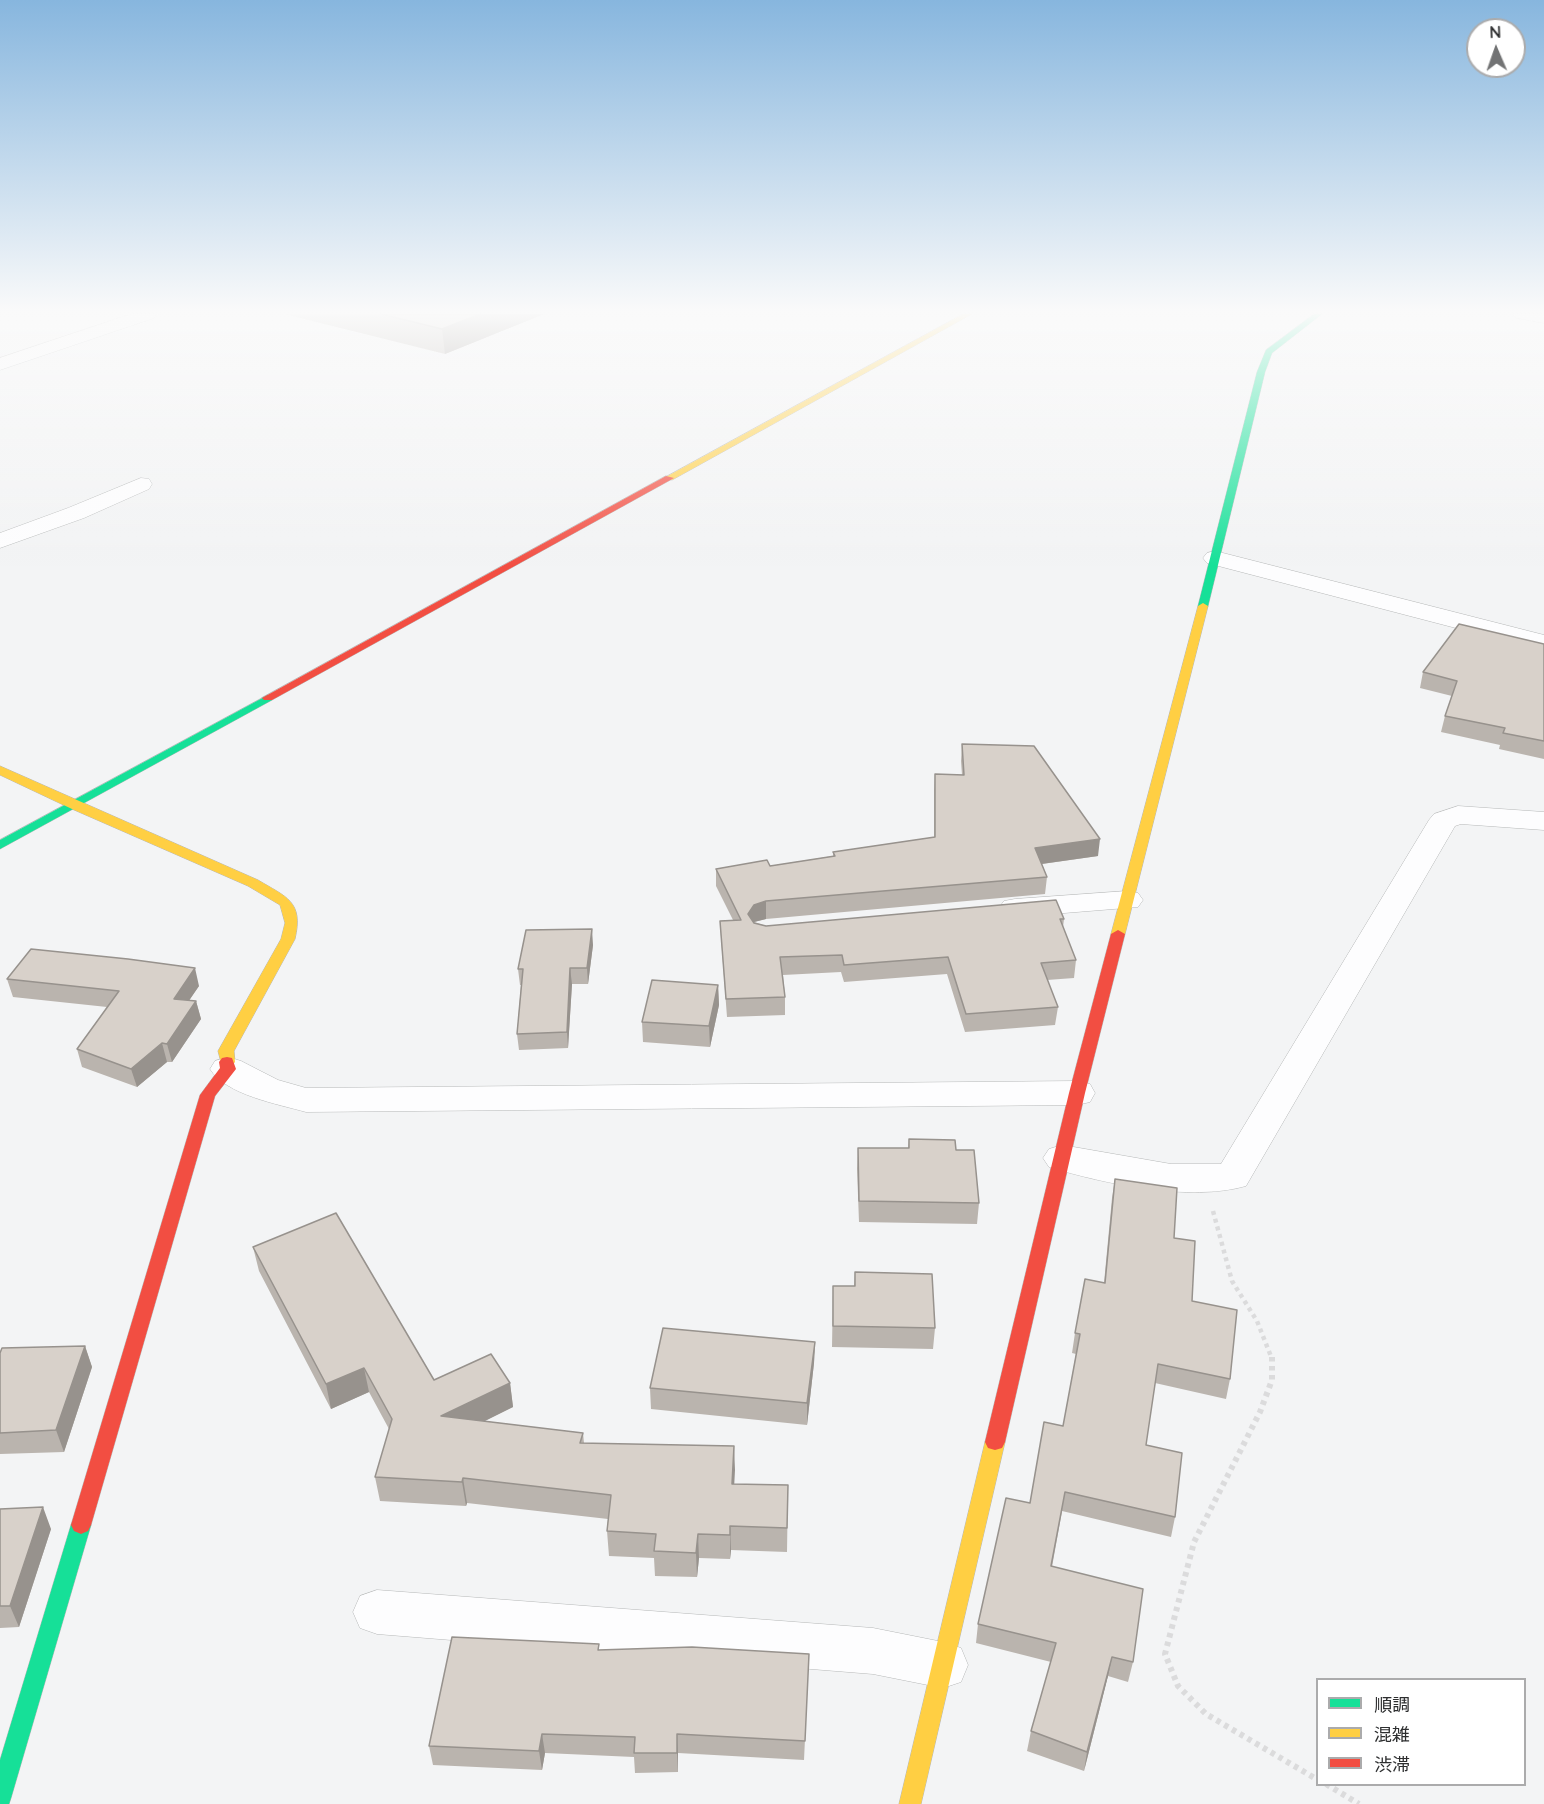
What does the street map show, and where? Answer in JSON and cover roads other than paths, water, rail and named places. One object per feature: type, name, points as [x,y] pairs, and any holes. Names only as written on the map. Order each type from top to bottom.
[{"type":"street","points":[[0,845],[75,806],[815,398]]},
{"type":"street","points":[[910,1804],[1077,1093],[1255,398]]},
{"type":"street","points":[[0,541],[27,529],[76,513],[141,484]]},
{"type":"street","points":[[1215,558],[1544,643]]},
{"type":"street","points":[[0,770],[75,806],[253,883],[286,903],[292,923],[288,939],[226,1051],[228,1069],[208,1095],[0,1798]]},
{"type":"street","points":[[1062,1158],[1175,1177],[1214,1180],[1233,1176],[1444,820],[1458,815],[1544,821]]},
{"type":"street","points":[[987,910],[1127,900]]},
{"type":"street","points":[[228,1069],[266,1089],[306,1100],[1077,1093]]},
{"type":"street","points":[[376,1612],[873,1651],[943,1665]]}]
